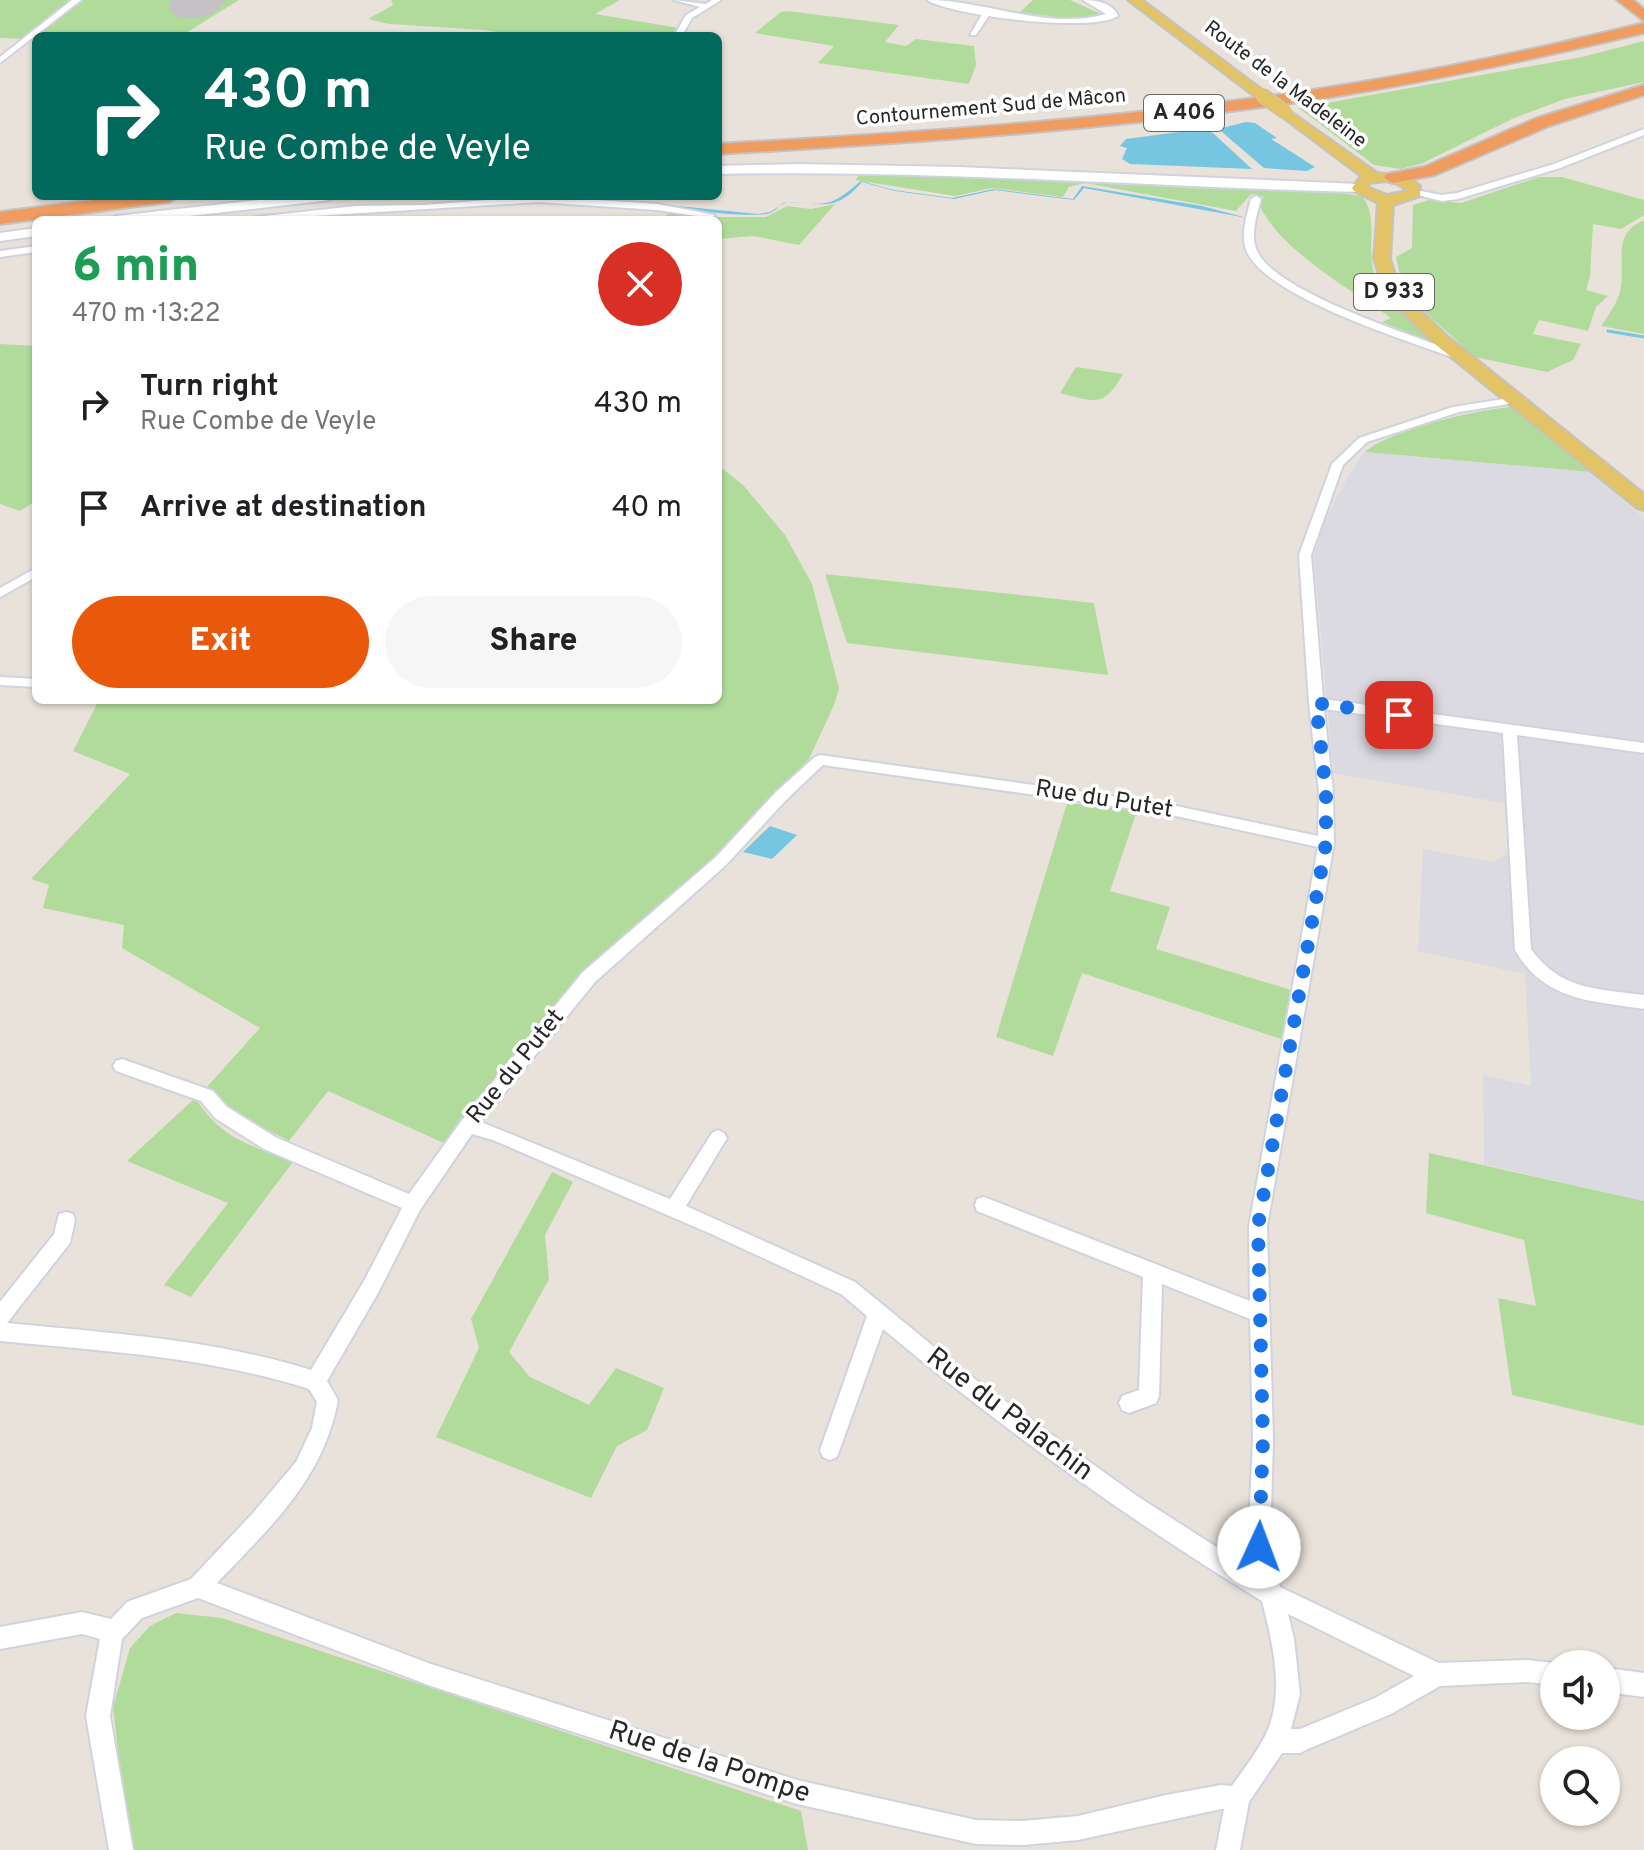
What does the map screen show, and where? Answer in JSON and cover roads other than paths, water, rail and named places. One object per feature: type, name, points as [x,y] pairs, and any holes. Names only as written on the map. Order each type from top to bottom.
[{"type":"highway","points":[[1624,0],[1644,16]]},
{"type":"highway","name":"Contournement Sud de Mâcon","points":[[722,151],[1042,132],[1261,108],[1463,75],[1644,31]]},
{"type":"highway","points":[[1393,178],[1429,171],[1543,122],[1644,90]]},
{"type":"highway","points":[[1414,190],[1434,173],[1535,142],[1644,97]]},
{"type":"highway","points":[[0,216],[102,200]]},
{"type":"highway","points":[[0,216],[135,200]]},
{"type":"main road","points":[[933,0],[988,11],[1088,22],[1109,18],[1111,12],[1089,0]]},
{"type":"main road","name":"Route de la Madeleine","points":[[1134,0],[1285,112],[1366,182],[1372,196],[1386,200]]},
{"type":"main road","points":[[722,170],[913,169],[1232,185],[1366,182],[1393,178],[1414,190],[1405,199],[1386,200]]},
{"type":"main road","points":[[152,216],[294,200]]},
{"type":"main road","name":"D 933","points":[[1386,200],[1382,259],[1390,284],[1418,320],[1644,504]]},
{"type":"main road","points":[[0,237],[32,233]]},
{"type":"street","points":[[37,32],[77,0]]},
{"type":"street","points":[[678,0],[707,6]]},
{"type":"street","points":[[680,32],[689,17],[717,0]]},
{"type":"street","points":[[973,33],[988,11]]},
{"type":"street","points":[[0,61],[32,36]]},
{"type":"street","points":[[1414,190],[1442,198],[1467,194],[1557,166],[1644,132]]},
{"type":"street","points":[[1256,199],[1248,242],[1262,268],[1290,286],[1462,358]]},
{"type":"street","points":[[292,216],[356,209],[424,208],[525,200]]},
{"type":"street","points":[[553,200],[657,207],[710,215]]},
{"type":"street","points":[[0,254],[32,250]]},
{"type":"street","points":[[1228,1850],[1238,1798],[1276,1741],[1288,1694],[1283,1639],[1259,1547],[1263,1440],[1258,1226],[1326,843],[1326,792],[1305,555],[1338,464],[1363,440],[1457,409],[1516,400]]},
{"type":"street","points":[[3,587],[32,574]]},
{"type":"street","points":[[0,681],[32,683]]},
{"type":"street","points":[[1316,703],[1644,748]]},
{"type":"street","points":[[1510,731],[1523,950],[1534,969],[1559,988],[1644,1002]]},
{"type":"street","name":"Rue du Putet","points":[[316,1381],[371,1287],[413,1204],[468,1125],[589,977],[721,861],[781,796],[820,760],[1162,808],[1326,843]]},
{"type":"street","points":[[122,1066],[207,1096],[216,1110],[253,1137],[413,1204]]},
{"type":"street","name":"Rue du Palachin","points":[[468,1125],[497,1134],[674,1209],[848,1288],[954,1376],[1129,1504],[1269,1593],[1438,1675],[1511,1671],[1540,1673]]},
{"type":"street","points":[[674,1209],[718,1138]]},
{"type":"street","points":[[984,1205],[1258,1313]]},
{"type":"street","points":[[0,1317],[63,1237],[66,1220]]},
{"type":"street","points":[[1129,1403],[1149,1396],[1153,1273]]},
{"type":"street","points":[[830,1450],[878,1314]]},
{"type":"street","points":[[0,1332],[232,1359],[286,1370],[316,1381],[328,1400],[322,1430],[303,1469],[261,1521],[198,1587],[135,1610],[114,1631],[98,1716],[121,1850]]},
{"type":"street","name":"Rue de la Pompe","points":[[198,1587],[431,1675],[797,1792],[976,1832],[1023,1833],[1078,1828],[1166,1807],[1221,1797],[1238,1798]]},
{"type":"street","points":[[0,1638],[82,1623],[114,1631]]},
{"type":"street","points":[[1276,1741],[1300,1741],[1383,1706],[1438,1675]]},
{"type":"street","points":[[1620,1682],[1644,1685]]},
{"type":"water","points":[[1255,123],[1277,138],[1271,139],[1315,167],[1307,171],[1264,168],[1222,132],[1222,128]]},
{"type":"water","points":[[1202,129],[1213,133],[1252,169],[1130,164],[1122,159],[1127,148],[1120,146],[1126,139]]},
{"type":"water","points":[[861,181],[894,190],[952,198],[994,189],[1073,199],[1082,186],[1202,206],[1247,218],[1084,188],[1074,200],[995,190],[954,199],[895,191],[862,182],[835,202],[819,204],[834,200]]},
{"type":"water","points":[[610,200],[758,214],[770,212],[779,206],[770,213],[758,215],[683,210]]},
{"type":"water","points":[[770,826],[797,835],[772,859],[743,852]]},
{"type":"waterway","points":[[1608,331],[1644,337]]}]
